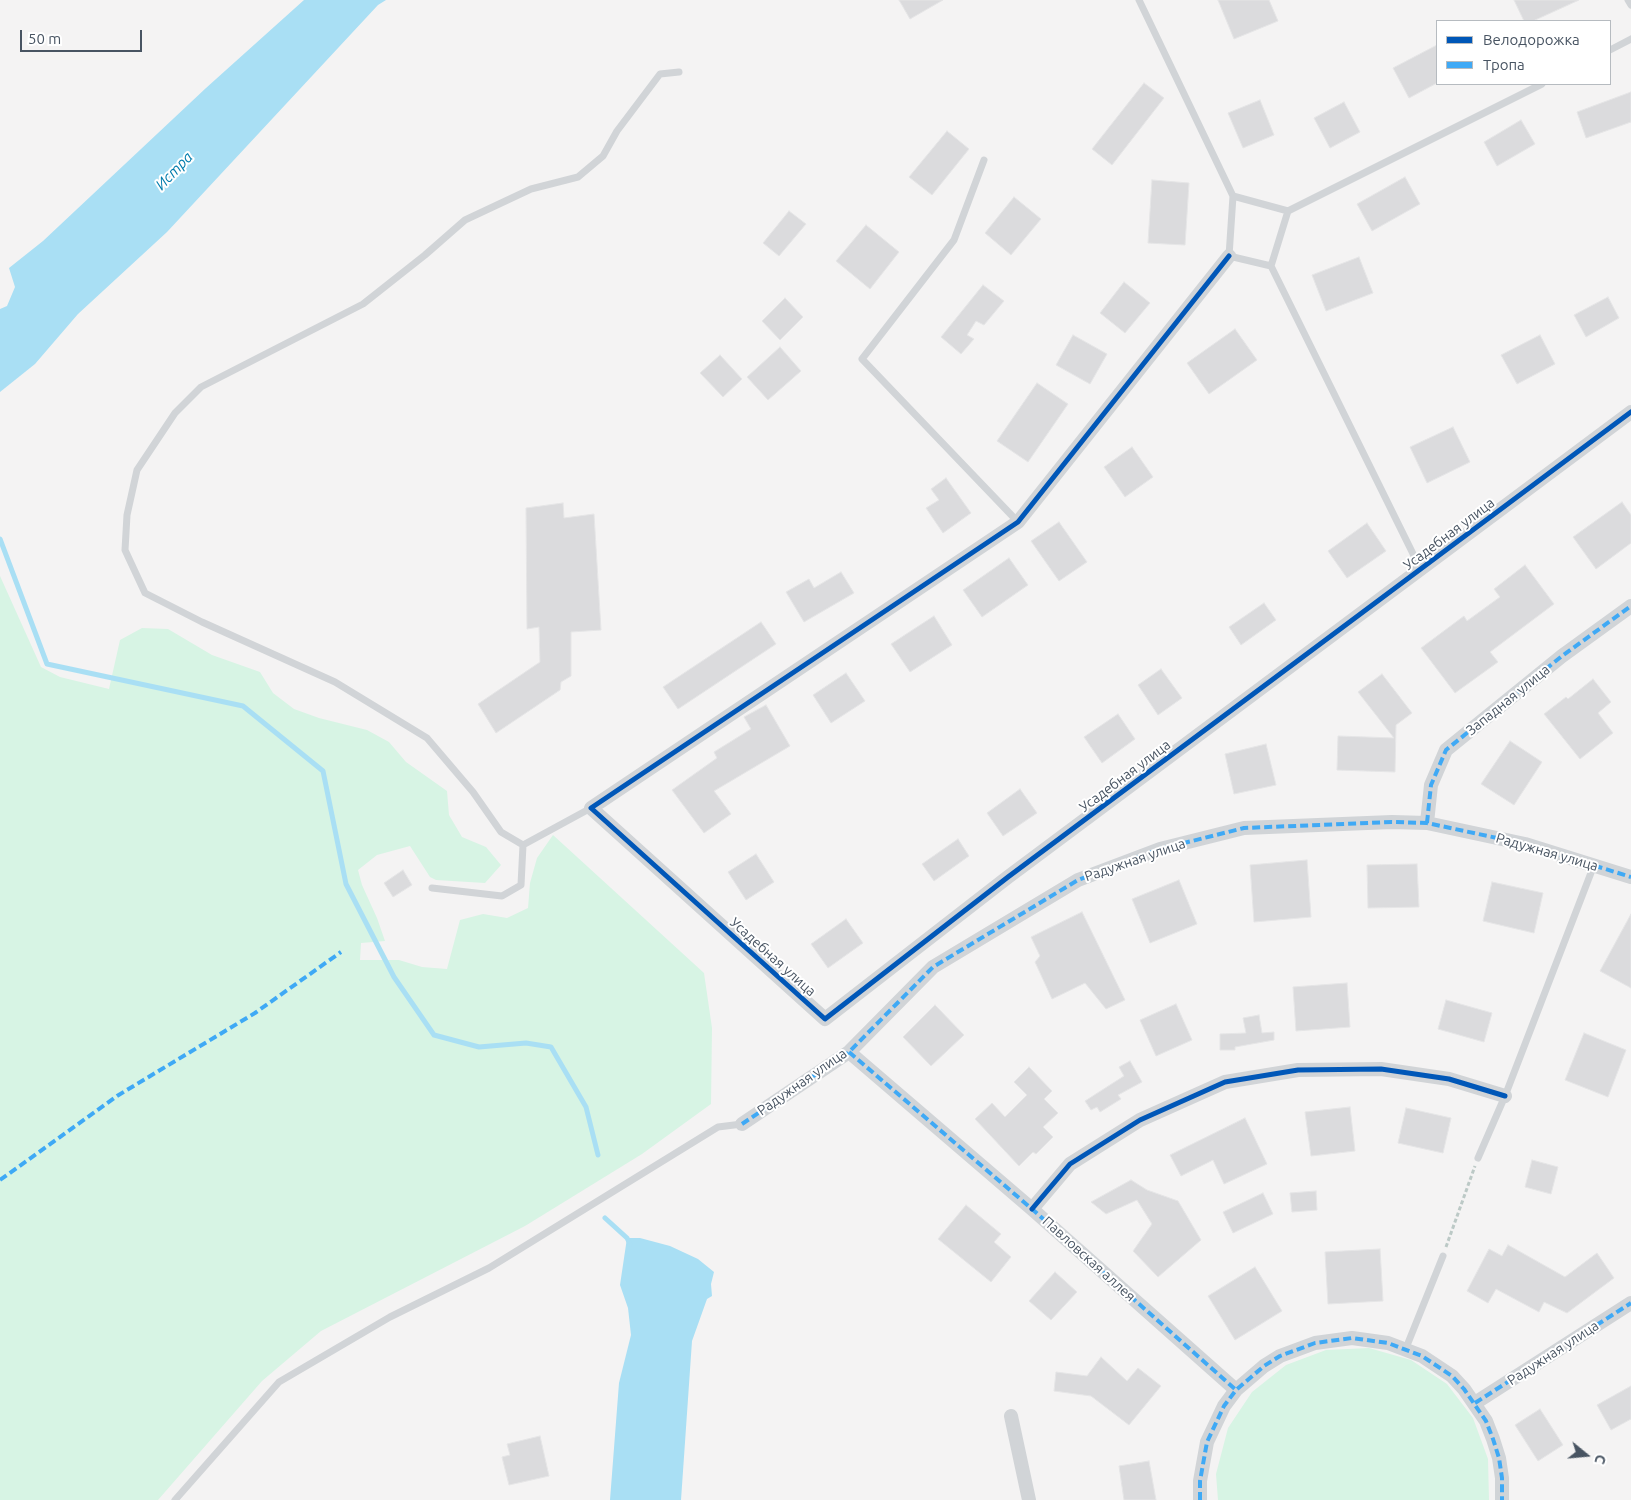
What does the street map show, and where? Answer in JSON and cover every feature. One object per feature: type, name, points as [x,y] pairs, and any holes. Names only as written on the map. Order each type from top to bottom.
[{"type":"street","points":[[591,808],[1018,522],[1229,256]]},
{"type":"street","name":"Усадебная улица","points":[[591,808],[825,1019],[1008,877],[1631,412]]},
{"type":"street","name":"Западная улица","points":[[1427,823],[1431,785],[1446,750],[1562,656],[1631,606]]},
{"type":"street","name":"Радужная улица","points":[[742,1124],[849,1052],[932,967],[1078,880],[1160,849],[1244,828],[1392,822],[1427,823],[1525,844],[1631,877]]},
{"type":"street","name":"Павловская аллея","points":[[849,1052],[1032,1208],[1236,1390]]},
{"type":"street","points":[[1032,1208],[1070,1164],[1140,1120],[1225,1082],[1298,1070],[1381,1069],[1449,1079],[1505,1096]]},
{"type":"street","name":"Радужная улица","points":[[1475,1404],[1631,1303]]},
{"type":"street","points":[[1200,1500],[1200,1481],[1207,1442],[1224,1406],[1236,1390],[1272,1361],[1297,1348],[1333,1339],[1370,1339],[1406,1348],[1438,1365],[1464,1389],[1486,1421],[1494,1439],[1502,1478],[1502,1500]]},
{"type":"street","points":[[1011,1416],[1029,1500]]},
{"type":"lane","points":[[1139,0],[1233,196],[1229,256],[1271,266]]},
{"type":"lane","points":[[1628,0],[1631,5]]},
{"type":"lane","points":[[1611,49],[1631,39]]},
{"type":"lane","points":[[523,845],[501,832],[474,792],[427,738],[335,682],[202,622],[145,593],[125,550],[128,515],[137,470],[174,413],[201,387],[363,304],[425,255],[465,220],[531,189],[578,177],[602,156],[617,131],[660,74],[679,72]]},
{"type":"lane","points":[[1233,196],[1288,211],[1540,85]]},
{"type":"lane","points":[[984,160],[954,240],[862,358],[1018,522]]},
{"type":"lane","points":[[1288,211],[1271,266],[1420,570]]},
{"type":"lane","points":[[523,845],[591,808]]},
{"type":"lane","points":[[432,888],[502,896],[521,885],[523,845]]},
{"type":"lane","points":[[1478,1158],[1505,1096],[1594,865]]},
{"type":"lane","points":[[175,1500],[279,1382],[390,1317],[489,1268],[718,1127],[742,1124]]},
{"type":"lane","points":[[1406,1348],[1442,1256]]},
{"type":"path","points":[[1442,1256],[1478,1158]]},
{"type":"green space","points":[[0,576],[41,667],[60,677],[109,689],[120,640],[142,628],[168,629],[212,655],[260,672],[273,693],[294,709],[319,718],[367,730],[389,742],[406,762],[447,791],[449,815],[462,837],[486,847],[501,865],[485,883],[436,880],[430,877],[410,846],[377,855],[358,870],[362,885],[385,941],[361,943],[360,960],[399,960],[422,967],[447,969],[460,920],[483,914],[507,918],[528,908],[530,883],[537,858],[553,835],[704,973],[712,1028],[711,1104],[642,1154],[525,1226],[321,1331],[262,1381],[158,1500],[0,1500]]},
{"type":"green space","points":[[1369,1348],[1411,1360],[1447,1384],[1473,1418],[1488,1459],[1489,1500],[1218,1500],[1216,1474],[1228,1428],[1252,1392],[1286,1365],[1326,1350]]},
{"type":"water","name":"Истра","points":[[304,0],[386,0],[378,5],[167,232],[78,314],[35,364],[0,392],[0,309],[7,306],[15,287],[9,268],[43,241],[206,88]]},
{"type":"water","points":[[627,1238],[640,1238],[670,1246],[698,1259],[714,1272],[711,1284],[712,1296],[707,1299],[692,1341],[681,1500],[610,1500],[619,1383],[631,1335],[628,1308],[620,1285]]},
{"type":"building","points":[[899,0],[943,0],[910,19]]},
{"type":"building","points":[[1218,0],[1269,0],[1278,21],[1234,39]]},
{"type":"building","points":[[1514,0],[1579,0],[1535,20],[1524,20]]},
{"type":"building","points":[[1436,46],[1436,84],[1409,98],[1393,68]]},
{"type":"building","points":[[1144,83],[1164,98],[1112,165],[1092,149]]},
{"type":"building","points":[[1631,92],[1631,122],[1586,138],[1577,112]]},
{"type":"building","points":[[1260,100],[1274,135],[1243,148],[1228,113]]},
{"type":"building","points":[[1344,102],[1360,132],[1330,148],[1314,118]]},
{"type":"building","points":[[1521,120],[1535,144],[1497,166],[1484,142]]},
{"type":"building","points":[[947,131],[969,149],[932,195],[909,177]]},
{"type":"building","points":[[1405,177],[1420,204],[1372,231],[1357,204]]},
{"type":"building","points":[[1152,180],[1189,183],[1185,245],[1148,243]]},
{"type":"building","points":[[1014,197],[1041,219],[1011,255],[985,233]]},
{"type":"building","points":[[789,211],[806,224],[779,256],[763,243]]},
{"type":"building","points":[[866,225],[899,252],[870,289],[836,261]]},
{"type":"building","points":[[1359,257],[1373,293],[1326,311],[1312,275]]},
{"type":"building","points":[[1124,282],[1150,303],[1125,333],[1100,313]]},
{"type":"building","points":[[983,285],[1004,301],[984,325],[976,321],[967,335],[974,339],[961,354],[941,337]]},
{"type":"building","points":[[1608,297],[1619,318],[1586,337],[1574,315]]},
{"type":"building","points":[[785,298],[803,317],[780,340],[762,321]]},
{"type":"building","points":[[1235,329],[1257,360],[1209,394],[1187,363]]},
{"type":"building","points":[[1073,335],[1107,354],[1090,384],[1056,365]]},
{"type":"building","points":[[1540,335],[1555,364],[1517,384],[1501,355]]},
{"type":"building","points":[[780,347],[801,371],[768,400],[747,377]]},
{"type":"building","points":[[720,355],[742,379],[723,397],[700,373]]},
{"type":"building","points":[[1037,383],[1068,404],[1028,462],[997,441]]},
{"type":"building","points":[[1453,427],[1470,462],[1427,483],[1410,447]]},
{"type":"building","points":[[1132,447],[1153,477],[1125,497],[1104,467]]},
{"type":"building","points":[[946,478],[971,513],[943,533],[926,508],[939,500],[931,489]]},
{"type":"building","points":[[1622,502],[1631,515],[1631,543],[1596,569],[1573,537]]},
{"type":"building","points":[[563,503],[564,518],[594,514],[601,630],[571,632],[571,676],[561,682],[560,690],[496,733],[478,704],[540,662],[539,627],[527,629],[526,508]]},
{"type":"building","points":[[1059,522],[1087,562],[1059,581],[1031,541]]},
{"type":"building","points":[[1367,523],[1386,551],[1347,578],[1328,551]]},
{"type":"building","points":[[1009,558],[1028,585],[982,617],[963,590]]},
{"type":"building","points":[[1525,565],[1554,604],[1490,652],[1498,662],[1455,693],[1421,648],[1464,616],[1467,621],[1500,597],[1494,589]]},
{"type":"building","points":[[841,572],[854,593],[804,622],[786,592],[809,579],[814,588]]},
{"type":"building","points":[[1264,603],[1276,620],[1241,645],[1229,627]]},
{"type":"building","points":[[934,616],[952,645],[910,672],[891,644]]},
{"type":"building","points":[[761,622],[776,644],[678,709],[663,687]]},
{"type":"building","points":[[1161,669],[1182,698],[1158,715],[1138,685]]},
{"type":"building","points":[[846,673],[865,701],[831,723],[813,695]]},
{"type":"building","points":[[1382,674],[1412,713],[1396,725],[1395,772],[1337,770],[1338,736],[1394,738],[1358,692]]},
{"type":"building","points":[[1593,679],[1611,702],[1598,713],[1613,733],[1580,759],[1544,714],[1566,697],[1568,699]]},
{"type":"building","points":[[766,705],[790,746],[714,791],[731,814],[704,833],[672,790],[717,758],[714,752],[751,729],[744,717]]},
{"type":"building","points":[[1118,714],[1135,739],[1102,763],[1084,737]]},
{"type":"building","points":[[1510,741],[1542,762],[1514,805],[1481,784]]},
{"type":"building","points":[[1266,744],[1276,785],[1234,794],[1225,754]]},
{"type":"building","points":[[1020,789],[1037,813],[1003,836],[987,813]]},
{"type":"building","points":[[958,839],[969,856],[934,881],[922,864]]},
{"type":"building","points":[[756,854],[774,882],[746,900],[728,872]]},
{"type":"building","points":[[1307,860],[1311,917],[1254,922],[1250,865]]},
{"type":"building","points":[[1417,864],[1419,907],[1368,908],[1367,865]]},
{"type":"building","points":[[403,870],[412,885],[393,897],[384,883]]},
{"type":"building","points":[[1179,880],[1197,924],[1150,943],[1132,899]]},
{"type":"building","points":[[1492,882],[1543,893],[1534,933],[1483,921]]},
{"type":"building","points":[[1082,912],[1125,1000],[1106,1009],[1085,983],[1052,999],[1035,962],[1040,956],[1031,937]]},
{"type":"building","points":[[1631,914],[1631,988],[1600,971]]},
{"type":"building","points":[[846,919],[863,943],[828,968],[811,944]]},
{"type":"building","points":[[1347,983],[1350,1027],[1296,1031],[1293,987]]},
{"type":"building","points":[[1446,1000],[1492,1013],[1484,1042],[1438,1029]]},
{"type":"building","points":[[1176,1004],[1192,1040],[1156,1056],[1140,1020]]},
{"type":"building","points":[[935,1005],[964,1035],[931,1066],[903,1037]]},
{"type":"building","points":[[1259,1015],[1262,1033],[1274,1032],[1274,1040],[1235,1047],[1235,1050],[1220,1050],[1220,1034],[1246,1033],[1243,1018]]},
{"type":"building","points":[[1584,1033],[1626,1050],[1608,1097],[1565,1080]]},
{"type":"building","points":[[1130,1061],[1142,1082],[1118,1095],[1121,1099],[1100,1112],[1097,1107],[1091,1110],[1085,1101],[1124,1076],[1119,1067]]},
{"type":"building","points":[[1029,1067],[1052,1091],[1044,1099],[1058,1113],[1043,1127],[1053,1137],[1036,1154],[1033,1152],[1019,1166],[975,1119],[992,1103],[1005,1117],[1027,1095],[1014,1082]]},
{"type":"building","points":[[1350,1107],[1355,1151],[1311,1156],[1305,1112]]},
{"type":"building","points":[[1406,1108],[1451,1118],[1443,1153],[1398,1143]]},
{"type":"building","points":[[1245,1118],[1267,1164],[1224,1184],[1213,1160],[1181,1176],[1170,1155]]},
{"type":"building","points":[[1532,1160],[1558,1167],[1551,1194],[1525,1187]]},
{"type":"building","points":[[1131,1180],[1147,1190],[1178,1201],[1201,1240],[1158,1277],[1133,1251],[1152,1224],[1137,1200],[1106,1214],[1091,1202]]},
{"type":"building","points":[[1316,1191],[1317,1210],[1292,1212],[1290,1193]]},
{"type":"building","points":[[1263,1193],[1273,1214],[1233,1233],[1223,1212]]},
{"type":"building","points":[[966,1205],[1001,1234],[994,1242],[1011,1257],[991,1282],[938,1239]]},
{"type":"building","points":[[1508,1245],[1565,1277],[1597,1253],[1614,1278],[1567,1313],[1544,1302],[1539,1312],[1496,1289],[1488,1303],[1467,1291],[1489,1249],[1502,1256]]},
{"type":"building","points":[[1380,1249],[1383,1301],[1328,1304],[1325,1252]]},
{"type":"building","points":[[1255,1267],[1282,1311],[1235,1340],[1208,1296]]},
{"type":"building","points":[[1055,1272],[1077,1292],[1051,1320],[1029,1301]]},
{"type":"building","points":[[1101,1357],[1127,1381],[1138,1368],[1161,1386],[1129,1425],[1091,1396],[1054,1391],[1056,1372],[1087,1376]]},
{"type":"building","points":[[1631,1386],[1631,1419],[1611,1430],[1597,1405]]},
{"type":"building","points":[[1540,1409],[1563,1445],[1538,1461],[1515,1425]]},
{"type":"building","points":[[540,1436],[549,1476],[509,1485],[502,1457],[510,1455],[507,1444]]},
{"type":"building","points":[[1149,1461],[1156,1500],[1124,1500],[1119,1466]]},
{"type":"waterway","points":[[0,539],[47,664],[243,706],[323,771],[346,884],[394,977],[434,1035],[479,1047],[526,1043],[551,1047],[586,1107],[598,1155]]},
{"type":"waterway","points":[[605,1218],[627,1238],[630,1244]]},
{"type":"marked path","points":[[1427,823],[1431,785],[1446,750],[1562,656],[1631,606]]},
{"type":"marked path","points":[[742,1124],[849,1052],[933,967],[1078,880],[1160,849],[1244,828],[1392,822],[1427,823],[1525,844],[1631,877]]},
{"type":"marked path","points":[[0,1180],[117,1096],[255,1013],[341,952]]},
{"type":"marked path","points":[[849,1052],[1032,1209],[1236,1390]]},
{"type":"marked path","points":[[1475,1403],[1631,1303]]},
{"type":"marked path","points":[[1200,1500],[1200,1481],[1207,1442],[1224,1406],[1236,1390],[1264,1366],[1280,1356],[1315,1343],[1352,1338],[1388,1343],[1422,1356],[1452,1376],[1464,1389],[1486,1421],[1499,1458],[1502,1478],[1502,1500]]},
{"type":"cycle path","points":[[1229,256],[1018,522],[591,808],[825,1019],[1008,877],[1631,412]]},
{"type":"cycle path","points":[[1032,1209],[1070,1164],[1140,1120],[1225,1082],[1298,1070],[1381,1069],[1449,1079],[1505,1096]]}]
